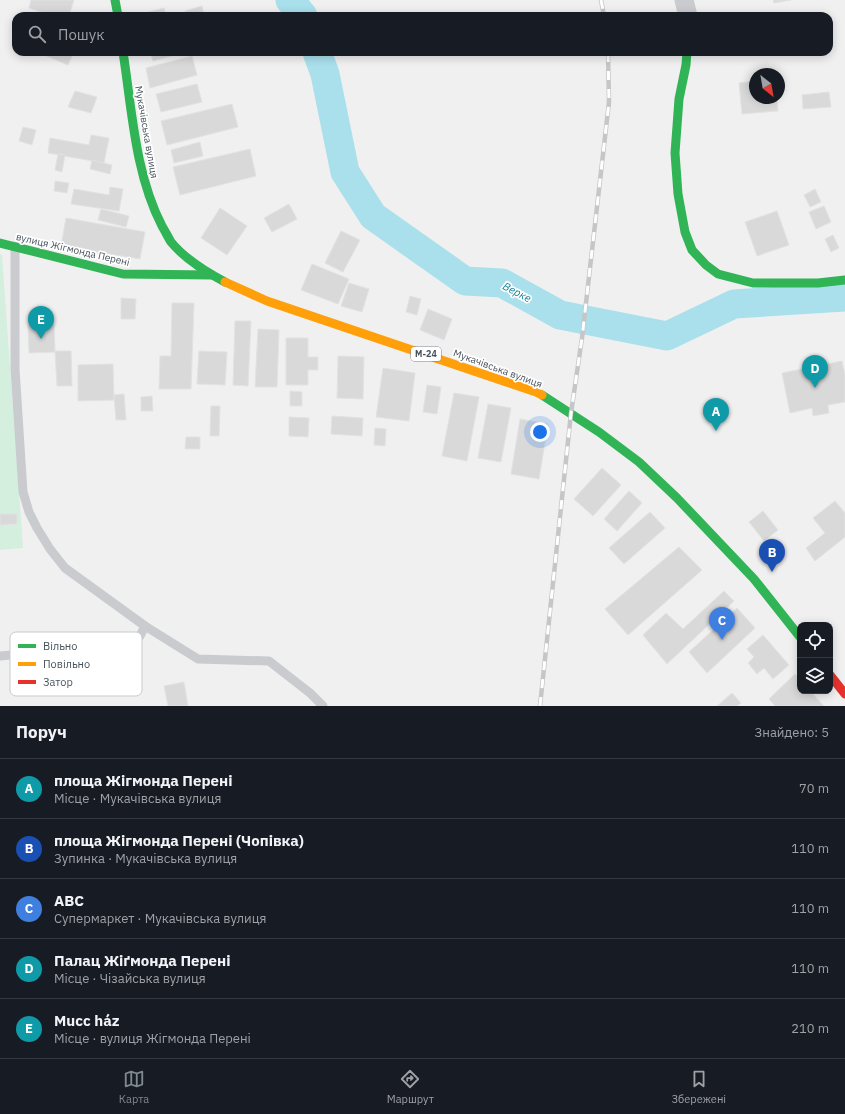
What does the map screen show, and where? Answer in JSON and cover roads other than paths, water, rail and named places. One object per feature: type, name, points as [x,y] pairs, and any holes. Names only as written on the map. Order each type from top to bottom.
[{"type":"main road","points":[[115,0],[117,12]]},
{"type":"main road","name":"Мукачівська вулиця","points":[[124,56],[138,154],[144,180],[152,206],[172,243],[212,275],[239,289],[266,300],[536,392],[566,410],[599,432],[639,462],[677,498],[754,579],[797,634]]},
{"type":"main road","points":[[687,56],[679,99],[675,153],[679,202],[685,232],[692,250],[706,265],[718,274],[753,283],[818,283],[845,280]]},
{"type":"main road","name":"вулиця Жігмонда Перені","points":[[0,243],[123,274],[212,275]]},
{"type":"main road","points":[[833,679],[845,694]]},
{"type":"street","points":[[684,0],[687,12]]},
{"type":"lane","points":[[15,246],[15,369],[23,492],[29,512],[50,549],[65,568],[145,626],[198,659],[269,661],[310,693],[323,706]]},
{"type":"lane","points":[[142,632],[145,626]]},
{"type":"lane","points":[[0,656],[10,655]]},
{"type":"waterway","name":"Верке","points":[[290,0],[300,12]]},
{"type":"waterway","name":"Верке","points":[[318,56],[325,74],[345,172],[373,216],[465,281],[502,283],[560,315],[667,336],[734,304],[845,297]]},
{"type":"railway","points":[[601,0],[603,12]]},
{"type":"railway","points":[[540,706],[571,413],[582,338],[609,102],[608,56]]},
{"type":"place","name":"Mucc ház","points":[[41,339]]},
{"type":"place","name":"Палац Жіґмонда Перені","points":[[815,388]]},
{"type":"place","name":"площа Жігмонда Перені","points":[[716,431]]},
{"type":"place","name":"площа Жігмонда Перені (Чопівка)","points":[[772,572]]},
{"type":"place","name":"ABC","points":[[722,640]]}]
